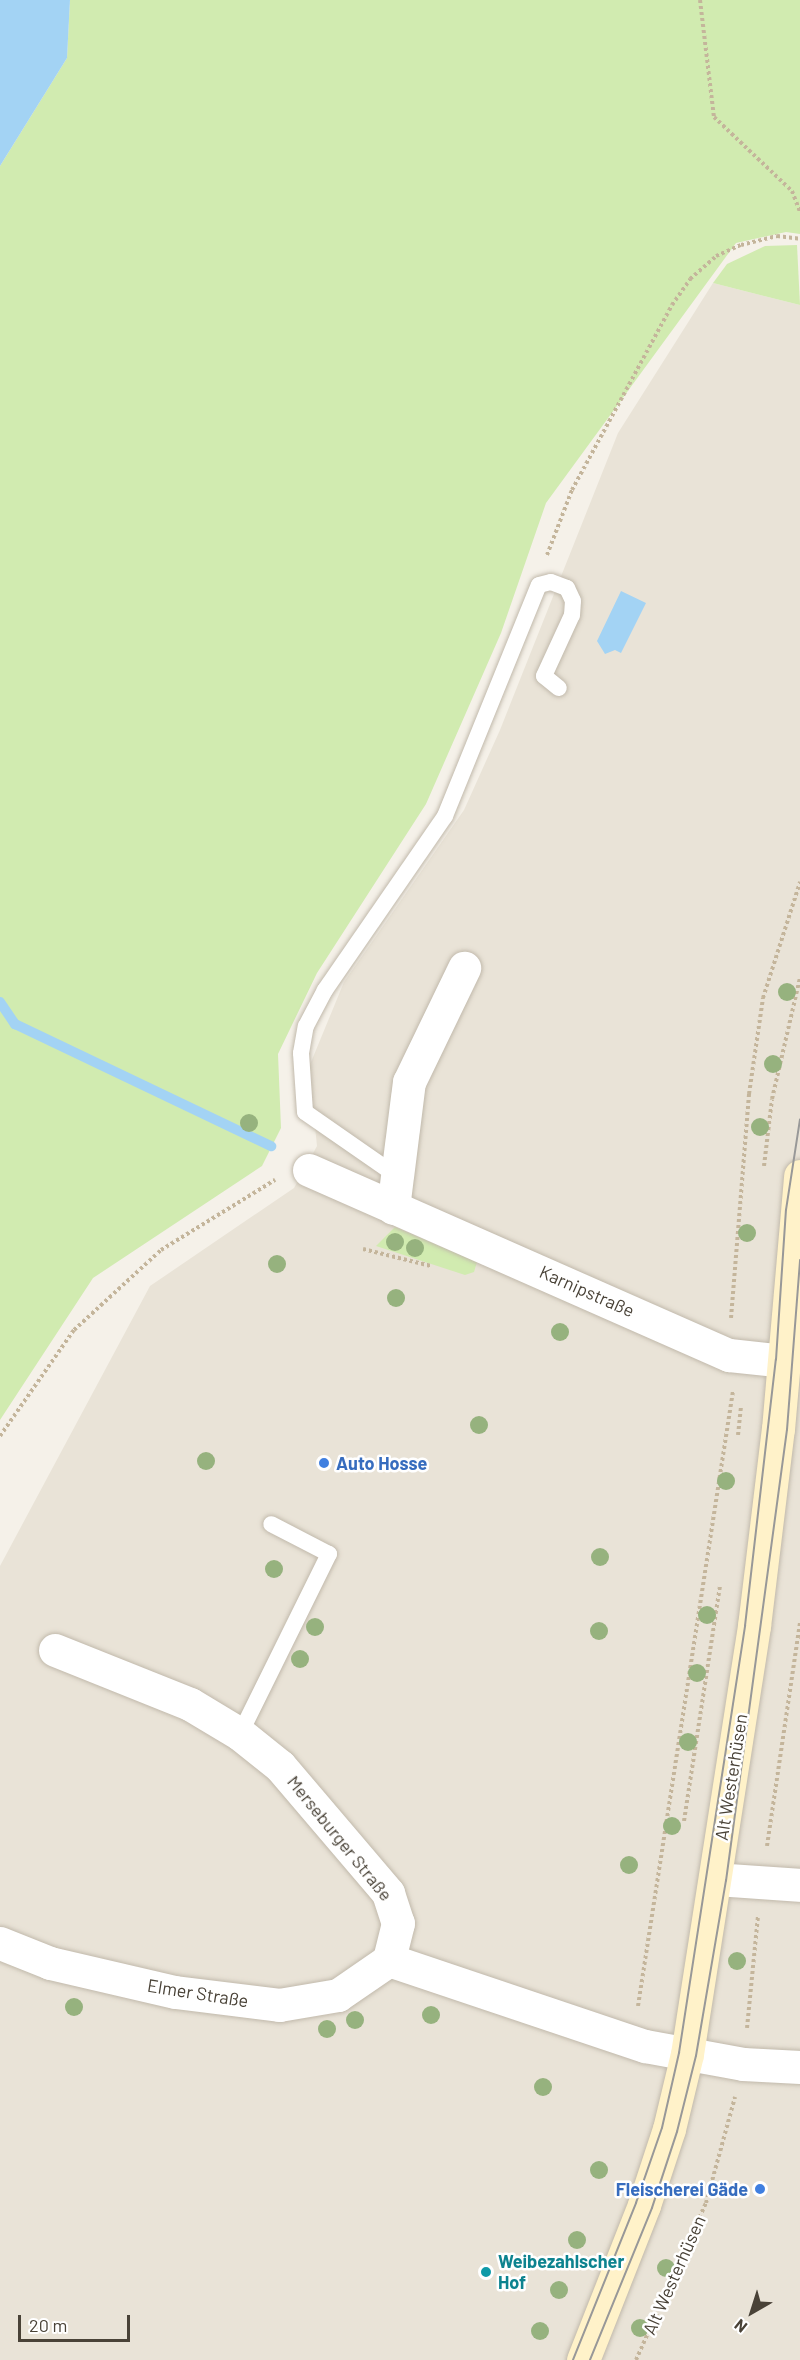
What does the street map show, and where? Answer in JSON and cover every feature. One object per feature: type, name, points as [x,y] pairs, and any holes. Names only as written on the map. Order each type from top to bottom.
[{"type":"main road","name":"Alt Westerhüsen","points":[[583,2360],[644,2205],[669,2129],[687,2054],[789,1431],[784,1361],[800,1176]]},
{"type":"street","points":[[395,1192],[411,1076],[464,968]]},
{"type":"street","name":"Karnipstraße","points":[[309,1170],[395,1192],[729,1355],[784,1361]]},
{"type":"street","name":"Merseburger Straße","points":[[55,1650],[158,1688],[240,1734],[292,1777],[388,1893],[398,1923],[389,1960]]},
{"type":"street","points":[[715,1879],[800,1885]]},
{"type":"street","name":"Elmer Straße","points":[[0,1943],[50,1962],[175,1992],[268,2004],[311,2002],[339,1995],[389,1960]]},
{"type":"street","points":[[389,1960],[636,2043],[743,2064],[800,2067]]},
{"type":"lane","points":[[395,1192],[305,1112],[302,1039],[325,990],[445,816],[539,585],[558,584],[573,597],[572,615],[544,676],[559,688]]},
{"type":"lane","points":[[240,1734],[329,1554],[271,1524]]},
{"type":"path","points":[[700,0],[714,117],[792,191],[800,212]]},
{"type":"path","points":[[539,585],[554,531],[572,490],[681,291],[698,271],[728,250],[766,238],[800,239]]},
{"type":"path","points":[[636,2043],[636,2020],[733,1391],[729,1355],[749,1095],[763,998],[800,882]]},
{"type":"path","points":[[763,1176],[772,1099],[800,978]]},
{"type":"path","points":[[0,1436],[74,1330],[161,1250],[261,1188]]},
{"type":"path","points":[[737,1444],[742,1396]]},
{"type":"path","points":[[684,1825],[722,1573]]},
{"type":"path","name":"Alt Westerhüsen","points":[[636,2360],[706,2204],[743,2064],[762,1883],[800,1622]]},
{"type":"shaded area","points":[[713,283],[800,305],[800,2360],[0,2360],[0,1566],[150,1286],[294,1188],[317,1146],[309,1067],[344,982],[464,810],[500,730],[618,433]]},
{"type":"green space","points":[[70,0],[800,0],[800,234],[786,232],[736,243],[546,503],[501,633],[426,804],[317,973],[278,1054],[281,1128],[262,1166],[93,1278],[0,1420],[0,166],[67,58]]},
{"type":"green space","points":[[797,245],[800,305],[713,283],[727,264],[765,246]]},
{"type":"green space","points":[[395,1227],[477,1262],[474,1272],[465,1275],[376,1246]]},
{"type":"water","points":[[0,0],[70,0],[67,58],[0,166]]},
{"type":"water","points":[[621,591],[646,603],[621,653],[615,650],[605,654],[597,641]]},
{"type":"waterway","points":[[0,1002],[15,1024],[271,1146]]},
{"type":"tram line","points":[[573,2360],[636,2203],[662,2128],[679,2053],[745,1626],[776,1360],[786,1210],[800,1120]]},
{"type":"tram line","points":[[590,2360],[652,2208],[677,2132],[696,2056],[726,1881],[787,1430],[800,1260]]},
{"type":"place","name":"Auto Hosse","points":[[324,1463]]},
{"type":"place","name":"Fleischerei Gäde","points":[[760,2189]]},
{"type":"place","name":"Weibezahlscher Hof","points":[[486,2272]]}]
